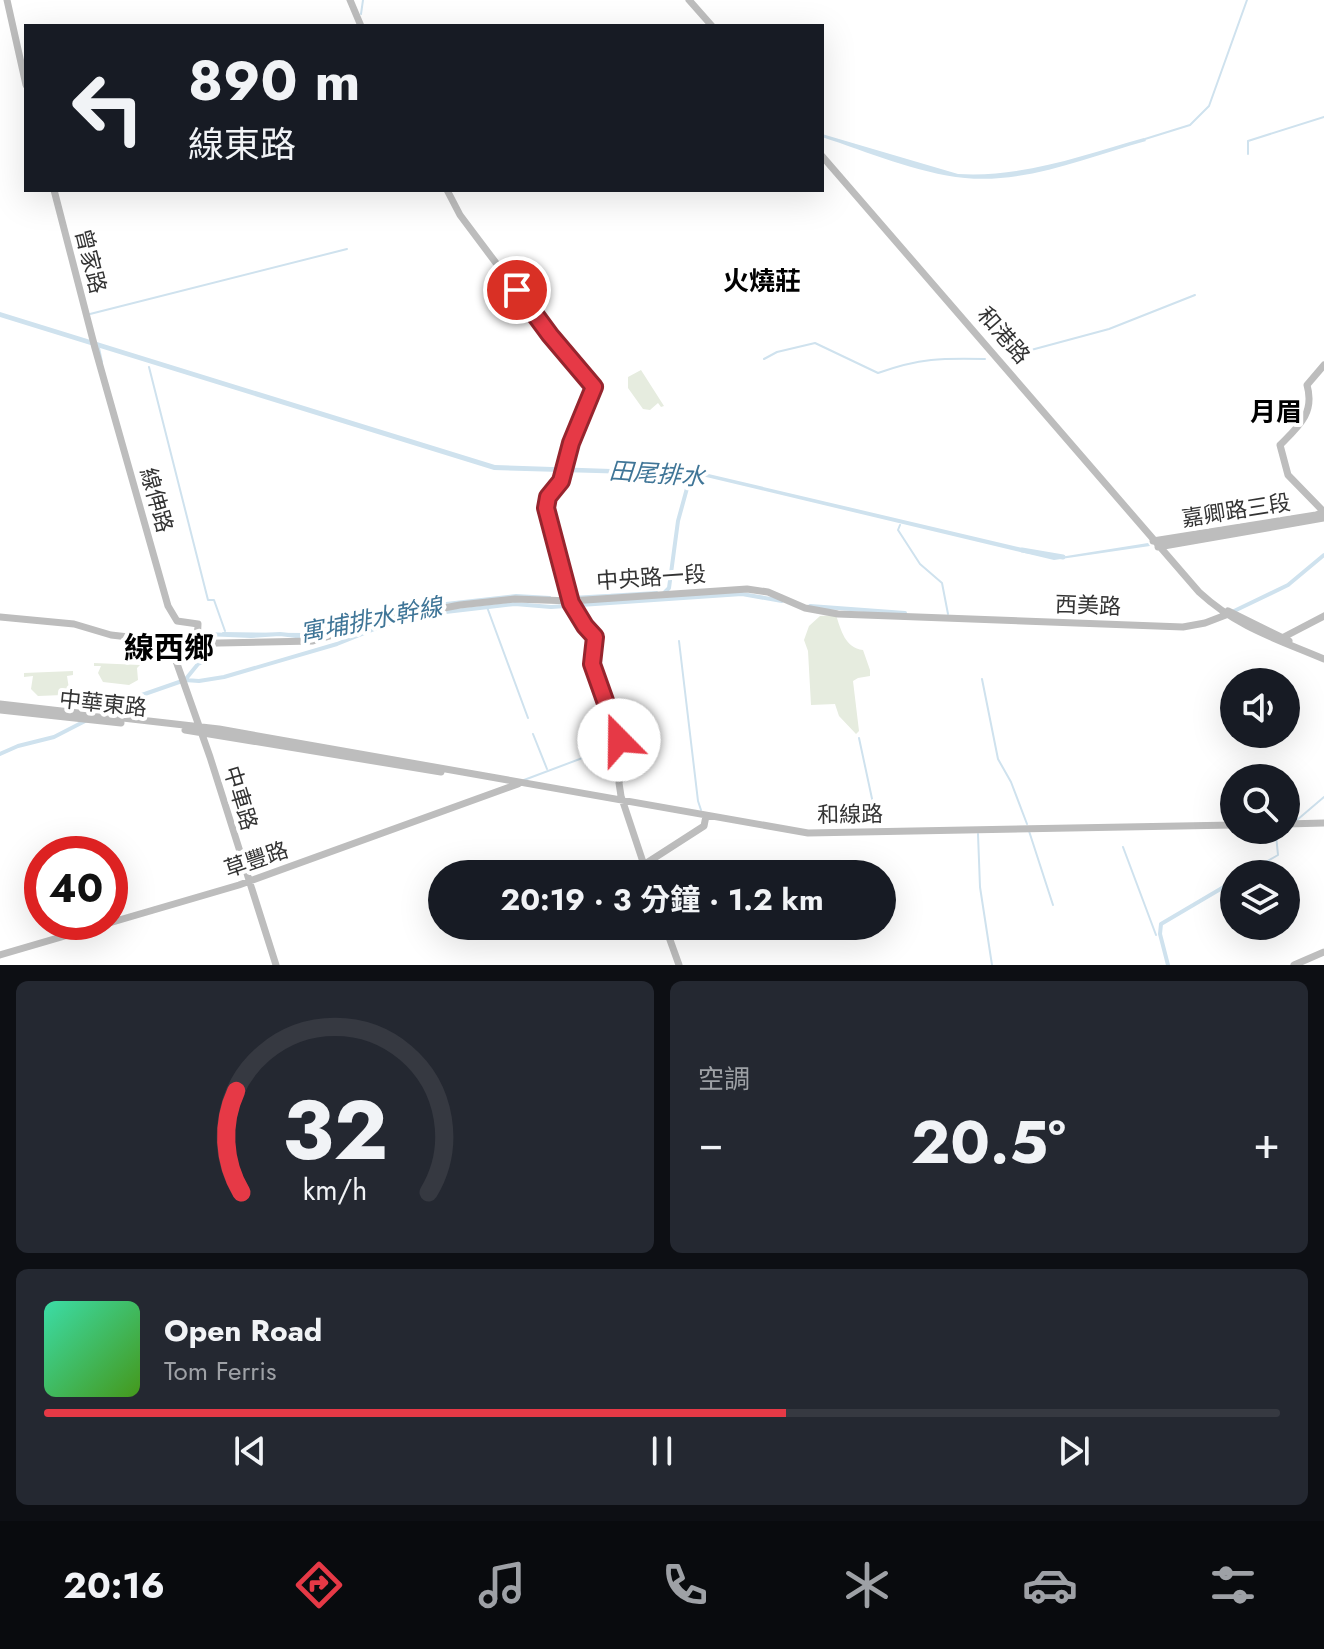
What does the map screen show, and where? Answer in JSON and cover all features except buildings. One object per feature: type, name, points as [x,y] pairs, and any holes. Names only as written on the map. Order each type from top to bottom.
[{"type":"street","points":[[7,0],[24,77]]},
{"type":"street","points":[[350,0],[360,24]]},
{"type":"street","points":[[687,0],[708,24]]},
{"type":"street","name":"和港路","points":[[824,156],[1194,582],[1228,613],[1255,629],[1324,657]]},
{"type":"street","name":"曾家路","points":[[55,192],[94,345]]},
{"type":"street","points":[[448,192],[460,215],[550,335],[594,387],[571,443],[561,481],[548,497],[546,508],[571,601],[595,637],[592,664],[621,749],[624,763],[619,783],[644,860]]},
{"type":"street","name":"線伸路","points":[[94,345],[168,606],[177,621],[198,624],[197,643]]},
{"type":"street","points":[[1324,365],[1307,385],[1312,400],[1303,420],[1280,445],[1288,475],[1324,512]]},
{"type":"street","name":"嘉卿路三段","points":[[1158,543],[1324,512]]},
{"type":"street","name":"嘉卿路三段","points":[[1158,543],[1324,518]]},
{"type":"street","name":"中央路一段","points":[[0,617],[74,624],[102,633],[170,644],[313,641],[390,618],[460,605],[515,599],[571,601],[740,589],[776,595],[789,603],[838,614],[941,618]]},
{"type":"street","name":"西美路","points":[[941,618],[1183,627],[1228,613]]},
{"type":"street","points":[[1279,640],[1324,616]]},
{"type":"street","points":[[170,644],[200,730]]},
{"type":"street","name":"中華東路","points":[[0,707],[200,730]]},
{"type":"street","name":"和線路","points":[[200,730],[400,760],[519,784],[808,833],[1220,825]]},
{"type":"street","name":"中車路","points":[[200,730],[276,965]]},
{"type":"street","name":"草豐路","points":[[0,955],[249,882],[519,784]]},
{"type":"street","points":[[651,860],[704,826],[706,816]]},
{"type":"street","points":[[1300,824],[1324,823]]},
{"type":"street","points":[[670,940],[679,965]]},
{"type":"street","points":[[1294,965],[1324,952]]},
{"type":"shaded area","points":[[641,370],[664,406],[658,403],[650,410],[643,409],[628,388],[628,377]]},
{"type":"shaded area","points":[[836,615],[848,642],[863,650],[870,670],[870,676],[853,681],[859,731],[856,734],[839,716],[835,704],[811,705],[808,651],[804,640],[809,626],[820,616]]},
{"type":"shaded area","points":[[94,663],[140,665],[137,668],[138,680],[129,685],[103,682],[98,673],[101,666],[94,666]]},
{"type":"shaded area","points":[[73,671],[73,675],[67,676],[69,689],[63,695],[38,696],[31,689],[33,676],[24,677],[24,673]]},
{"type":"water","points":[[824,135],[958,174],[1029,169],[1144,138],[1146,141],[1057,168],[1011,177],[965,178],[910,167],[824,138]]},
{"type":"water","points":[[0,312],[495,465],[700,472],[1060,557],[1148,543],[1150,546],[1054,560],[702,476],[494,470],[0,317]]},
{"type":"waterway","points":[[361,14],[363,0]]},
{"type":"waterway","points":[[1145,139],[1190,125],[1209,106],[1247,0]]},
{"type":"waterway","points":[[1248,154],[1248,141],[1324,117]]},
{"type":"waterway","points":[[90,314],[347,249]]},
{"type":"waterway","points":[[1031,350],[1109,329],[1195,295]]},
{"type":"waterway","points":[[764,359],[777,352],[815,343],[878,373],[931,360],[985,359]]},
{"type":"waterway","points":[[99,348],[102,362]]},
{"type":"waterway","points":[[149,367],[208,600],[214,600],[225,631]]},
{"type":"waterway","name":"田尾排水","points":[[647,470],[681,471]]},
{"type":"waterway","name":"寓埔排水幹線","points":[[664,593],[669,588],[678,521],[689,481],[688,472]]},
{"type":"waterway","points":[[900,525],[898,530],[920,564],[942,583],[948,614]]},
{"type":"waterway","name":"田尾排水","points":[[1022,550],[1063,557]]},
{"type":"waterway","points":[[1232,612],[1288,585],[1324,555]]},
{"type":"waterway","name":"寓埔排水幹線","points":[[572,597],[657,592]]},
{"type":"waterway","points":[[185,680],[224,677],[337,644],[387,624],[437,613],[515,604],[551,607],[742,594],[782,601]]},
{"type":"waterway","name":"寓埔排水幹線","points":[[223,633],[304,634],[343,622],[446,603],[516,595],[550,597]]},
{"type":"waterway","points":[[810,606],[905,613]]},
{"type":"waterway","points":[[487,607],[528,718]]},
{"type":"waterway","name":"寓埔排水幹線","points":[[98,714],[113,705],[185,680],[203,662],[207,652],[206,634],[304,637],[318,630],[385,616]]},
{"type":"waterway","points":[[679,641],[701,810]]},
{"type":"waterway","points":[[982,679],[998,759],[1011,782],[1027,824]]},
{"type":"waterway","name":"寓埔排水幹線","points":[[0,754],[54,737],[87,720]]},
{"type":"waterway","points":[[533,734],[547,769]]},
{"type":"waterway","points":[[859,738],[874,808]]},
{"type":"waterway","points":[[524,780],[601,751]]},
{"type":"waterway","points":[[1300,817],[1324,797]]},
{"type":"waterway","points":[[1029,831],[1053,905]]},
{"type":"waterway","points":[[978,834],[980,887],[992,965]]},
{"type":"waterway","points":[[1269,860],[1278,855],[1277,844]]},
{"type":"waterway","points":[[1123,847],[1156,935]]},
{"type":"waterway","points":[[1168,965],[1160,934],[1161,924],[1220,889]]},
{"type":"district","name":"火燒莊","points":[[762,281]]},
{"type":"district","name":"月眉","points":[[1276,412]]},
{"type":"district","name":"線西鄉","points":[[169,648]]},
{"type":"route","points":[[517,290],[594,387],[571,443],[561,481],[548,497],[546,508],[571,603],[595,637],[592,664],[619,740]]}]
